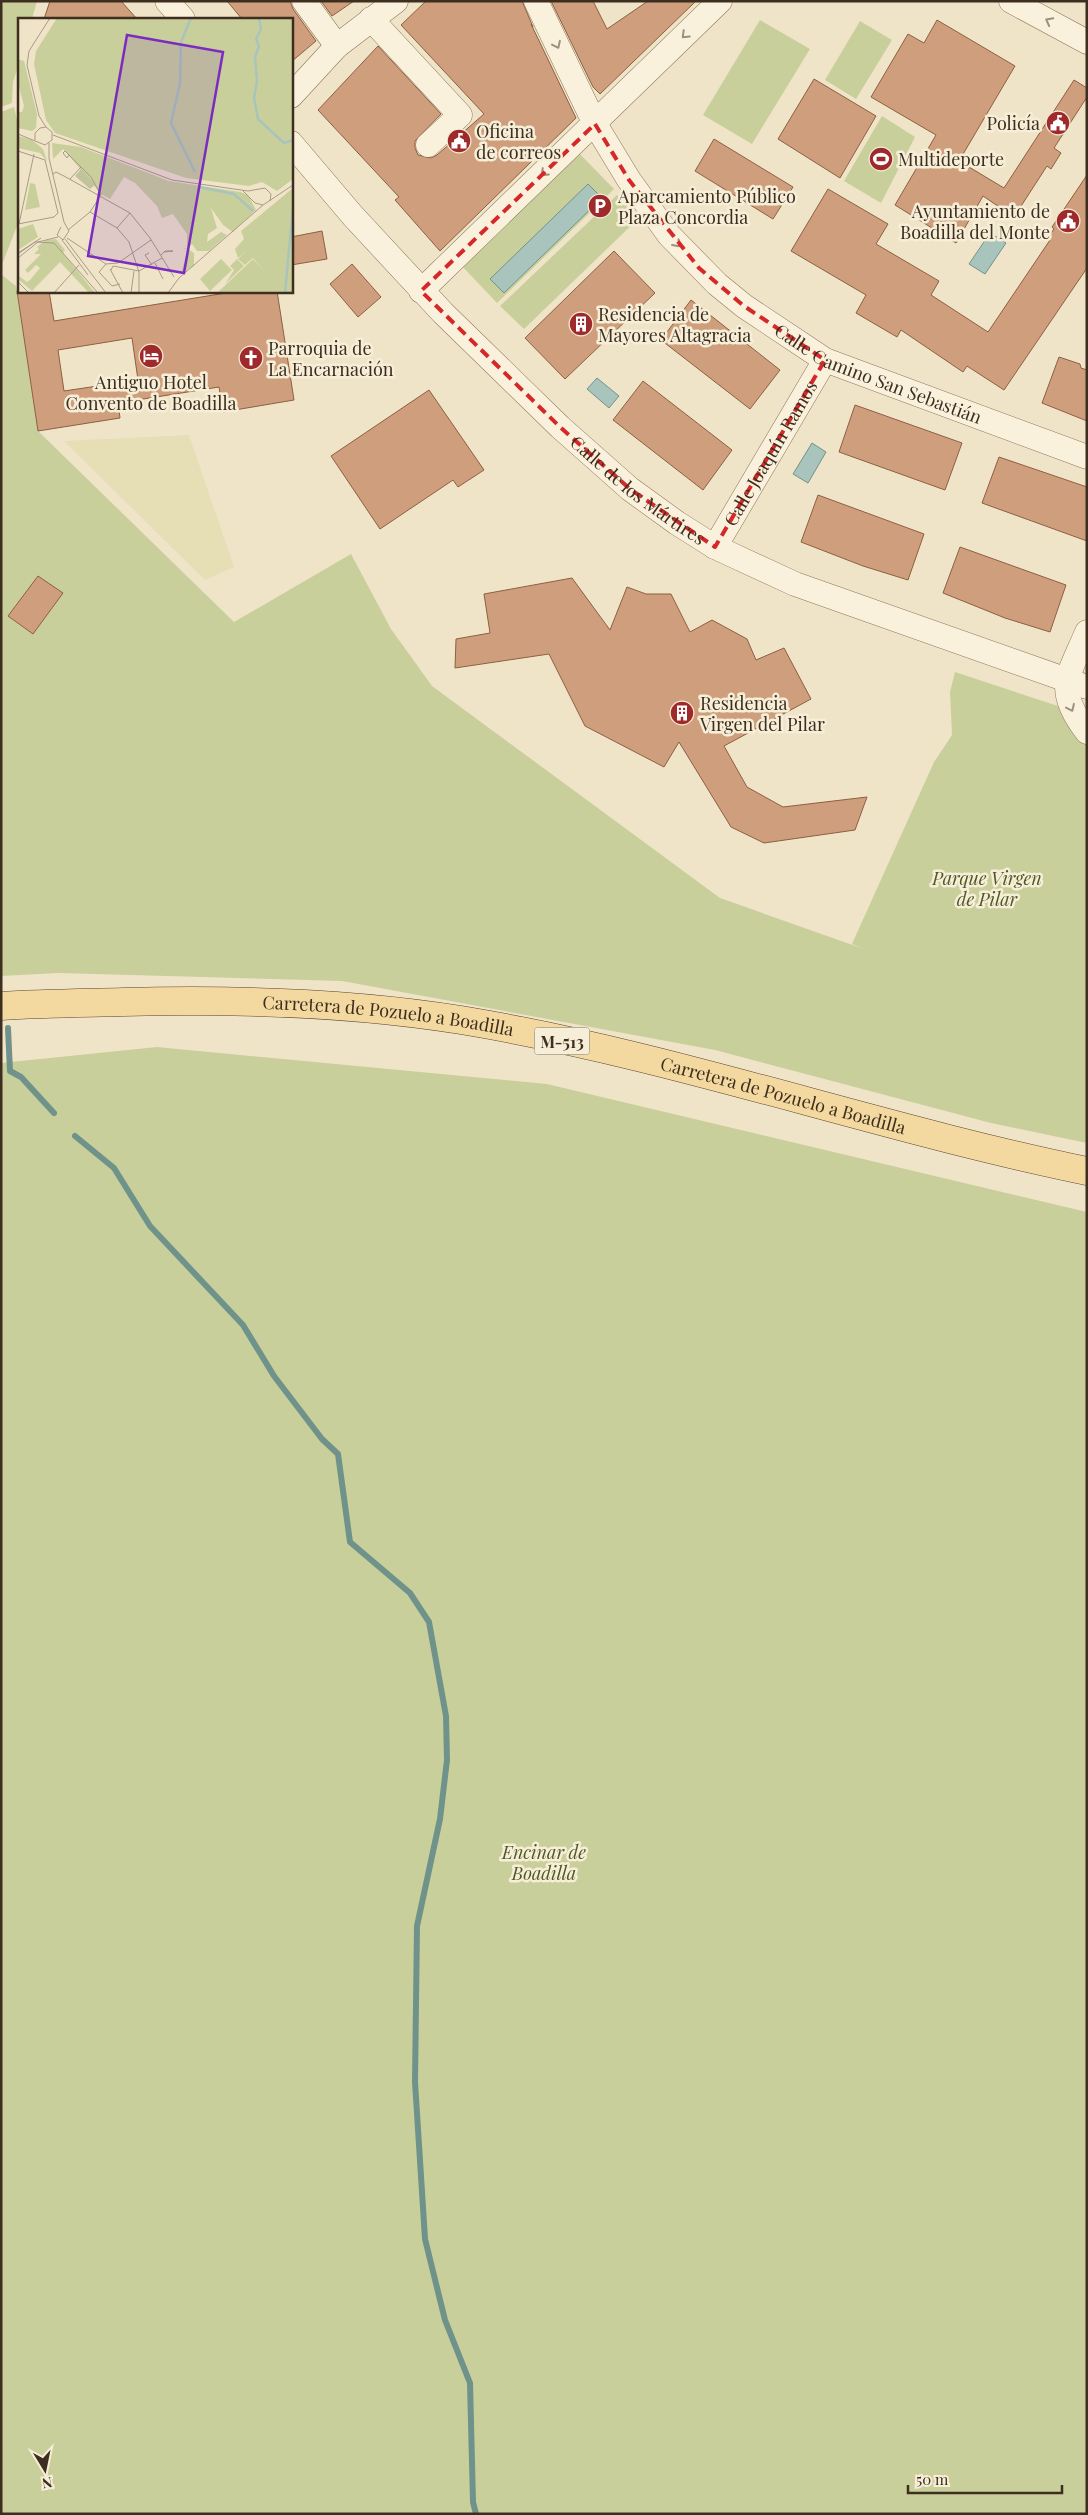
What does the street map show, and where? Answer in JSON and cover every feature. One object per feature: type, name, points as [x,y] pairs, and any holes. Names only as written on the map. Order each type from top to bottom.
[{"type":"main road","name":"Carretera de Pozuelo a Boadilla","points":[[1,1006],[207,1000],[269,1001],[363,1008],[460,1020],[626,1055],[1012,1156],[1087,1171]]},
{"type":"street","points":[[167,1],[182,18]]},
{"type":"street","points":[[304,1],[338,46]]},
{"type":"street","points":[[292,95],[338,46],[396,1]]},
{"type":"street","name":"Calle Camino San Sebastián","points":[[536,1],[595,124],[629,180],[669,235],[699,268],[744,306],[825,360],[1087,457]]},
{"type":"street","points":[[421,291],[720,1]]},
{"type":"street","points":[[1011,1],[1087,42]]},
{"type":"street","points":[[371,19],[460,115],[428,145]]},
{"type":"street","name":"Calle de los Mártires","points":[[292,144],[421,291],[560,427],[630,489],[677,523],[715,547],[795,584],[1077,683]]},
{"type":"street","name":"Calle Joaquín Ramos","points":[[715,547],[825,360]]},
{"type":"street","points":[[1087,632],[1077,683],[1067,701],[1074,715],[1087,732]]},
{"type":"highlighted area","points":[[595,124],[629,180],[699,268],[744,306],[825,360],[715,547],[630,489],[560,427],[421,291]]},
{"type":"shaded area","points":[[189,435],[234,567],[205,580],[64,441]]},
{"type":"green space","points":[[1,1],[37,1],[32,18],[18,18],[18,67],[13,82],[12,103],[1,107]]},
{"type":"green space","points":[[760,20],[810,49],[752,144],[703,115]]},
{"type":"green space","points":[[860,21],[892,40],[856,99],[825,80]]},
{"type":"green space","points":[[14,107],[18,124],[18,224],[1,267],[1,112]]},
{"type":"green space","name":"Multideporte","points":[[882,116],[915,137],[881,203],[844,181]]},
{"type":"green space","points":[[575,149],[614,189],[497,303],[459,263]]},
{"type":"green space","points":[[617,195],[639,218],[524,329],[500,306]]},
{"type":"green space","name":"Parque Virgen de Pilar","points":[[2,275],[16,286],[38,431],[234,622],[351,554],[391,629],[432,686],[720,898],[864,949],[852,944],[934,762],[952,735],[950,692],[955,672],[1064,708],[1087,742],[1087,1143],[991,1123],[715,1050],[342,981],[58,973],[1,976]]},
{"type":"green space","name":"Encinar de Boadilla","points":[[157,1047],[547,1084],[1087,1212],[1087,2514],[1,2514],[1,1063]]},
{"type":"water","points":[[588,184],[602,198],[504,293],[490,279]]},
{"type":"water","points":[[990,233],[1006,243],[985,274],[969,264]]},
{"type":"water","points":[[597,378],[619,396],[609,408],[587,389]]},
{"type":"water","points":[[812,443],[826,452],[808,483],[793,474]]},
{"type":"building","points":[[50,1],[121,1],[136,18],[44,18]]},
{"type":"building","points":[[227,1],[290,1],[293,9],[316,41],[292,61],[292,18],[241,18]]},
{"type":"building","points":[[321,1],[354,1],[332,16]]},
{"type":"building","points":[[426,1],[522,1],[576,118],[440,251],[395,200],[399,197],[318,110],[378,46],[441,114],[415,141],[418,155],[431,158],[437,155],[484,114],[401,25]]},
{"type":"building","points":[[551,1],[593,1],[607,29],[648,1],[696,1],[600,94],[593,87]]},
{"type":"building","points":[[937,20],[1015,66],[959,161],[1004,188],[1074,80],[1087,88],[1087,97],[1054,148],[1061,153],[1051,169],[1047,166],[1014,217],[983,196],[956,243],[895,205],[936,135],[871,97],[908,34],[924,43]]},
{"type":"building","points":[[814,79],[876,116],[840,178],[778,139]]},
{"type":"building","points":[[714,139],[793,187],[773,219],[695,171]]},
{"type":"building","points":[[1087,175],[1087,268],[1004,390],[967,366],[963,372],[901,330],[897,337],[856,313],[866,295],[791,251],[828,189],[888,224],[876,244],[939,281],[931,295],[988,332],[1050,240],[1047,239],[1054,229],[1052,227]]},
{"type":"building","points":[[322,231],[327,259],[292,265],[292,237]]},
{"type":"building","name":"Residencia de Mayores Altagracia","points":[[614,251],[655,293],[565,379],[525,338]]},
{"type":"building","points":[[352,264],[381,297],[358,317],[330,284]]},
{"type":"building","points":[[17,291],[49,292],[54,321],[232,292],[277,292],[294,400],[223,412],[219,387],[118,403],[120,418],[38,431]],"holes":[[[132,338],[138,380],[64,391],[58,350]]]},
{"type":"building","points":[[691,300],[780,370],[750,409],[661,340]]},
{"type":"building","points":[[1059,357],[1080,364],[1081,368],[1087,370],[1087,421],[1042,403]]},
{"type":"building","points":[[643,381],[732,450],[703,490],[613,420]]},
{"type":"building","points":[[429,390],[484,470],[458,487],[453,480],[380,529],[331,456]]},
{"type":"building","points":[[855,405],[962,443],[945,490],[839,452]]},
{"type":"building","points":[[999,457],[1087,487],[1087,541],[982,503]]},
{"type":"building","points":[[818,495],[924,534],[908,580],[863,566],[801,542]]},
{"type":"building","points":[[960,547],[1066,585],[1050,632],[1005,618],[943,593]]},
{"type":"building","points":[[38,576],[63,593],[33,634],[8,616]]},
{"type":"building","name":"Residencia Virgen del Pilar","points":[[572,578],[610,630],[627,587],[646,594],[671,594],[690,632],[712,620],[747,639],[756,660],[784,648],[811,699],[724,746],[747,787],[783,807],[867,797],[855,830],[764,843],[731,827],[679,742],[664,767],[585,726],[549,654],[455,668],[456,639],[490,633],[484,594]]},
{"type":"waterway","points":[[8,1028],[10,1071],[21,1077],[54,1113]]},
{"type":"waterway","points":[[75,1136],[114,1168],[150,1226],[243,1325],[274,1376],[322,1439],[338,1454],[350,1542],[410,1593],[429,1622],[446,1716],[447,1760],[440,1819],[417,1926],[415,2082],[425,2239],[445,2320],[470,2383],[473,2502],[476,2514]]},
{"type":"place","name":"Policía","points":[[1058,123]]},
{"type":"place","name":"Oficina de correos","points":[[459,141]]},
{"type":"place","name":"Multideporte","points":[[881,159]]},
{"type":"place","name":"Aparcamiento Público Plaza Concordia","points":[[600,206]]},
{"type":"place","name":"Ayuntamiento de Boadilla del Monte","points":[[1068,221]]},
{"type":"place","name":"Residencia de Mayores Altagracia","points":[[581,324]]},
{"type":"place","name":"Antiguo Hotel Convento de Boadilla","points":[[151,356]]},
{"type":"place","name":"Parroquia de La Encarnación","points":[[251,358]]},
{"type":"place","name":"Residencia Virgen del Pilar","points":[[682,713]]}]
